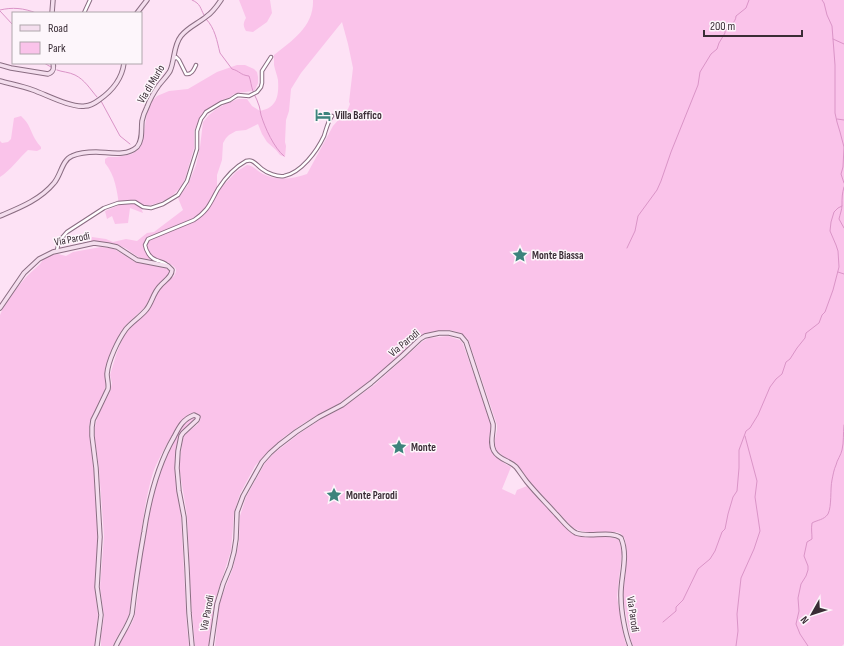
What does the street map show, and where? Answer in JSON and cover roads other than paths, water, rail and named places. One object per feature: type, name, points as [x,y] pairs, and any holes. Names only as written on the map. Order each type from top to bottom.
[{"type":"street","points":[[52,12],[53,0]]},
{"type":"street","points":[[84,12],[90,0]]},
{"type":"street","points":[[138,12],[147,0]]},
{"type":"street","name":"Via di Murlo","points":[[0,216],[39,197],[54,183],[67,160],[73,156],[86,152],[120,153],[131,151],[136,148],[142,135],[142,121],[146,108],[158,86],[170,71],[178,41],[188,29],[209,15],[221,0]]},
{"type":"street","points":[[58,251],[60,240],[67,232],[104,208],[118,203],[131,202],[135,202],[143,207],[151,208],[163,204],[178,195],[187,181],[197,149],[197,131],[201,119],[206,112],[221,103],[238,95],[249,96],[257,92],[262,83],[262,70],[271,57]]},
{"type":"street","points":[[174,59],[176,58],[180,60],[186,74],[188,75],[191,74],[196,65]]},
{"type":"street","points":[[0,64],[11,68],[48,74],[51,73],[54,68],[53,64]]},
{"type":"street","points":[[0,82],[31,89],[73,105],[86,106],[92,104],[110,91],[118,80],[123,70],[124,64]]},
{"type":"street","points":[[97,646],[101,614],[97,587],[100,537],[92,427],[96,412],[108,389],[108,370],[120,338],[127,328],[147,309],[156,291],[172,274],[172,270],[166,263],[153,259],[148,253],[145,245],[148,239],[188,223],[200,216],[229,176],[236,168],[246,161],[252,161],[266,171],[280,177],[291,174],[299,169],[314,152],[323,137],[332,116]]},
{"type":"street","name":"Via Parodi","points":[[0,308],[24,273],[44,256],[53,252],[99,243],[117,247],[140,260],[168,266]]},
{"type":"street","name":"Via Parodi","points":[[211,646],[217,604],[234,552],[238,512],[243,496],[262,462],[279,445],[296,432],[319,417],[342,405],[371,383],[420,339],[425,336],[439,333],[449,333],[461,336],[466,342],[492,424],[493,428],[491,438],[493,450],[497,455],[516,467],[527,482],[573,531],[586,535],[617,535],[621,538],[624,554],[620,597],[630,646]]},
{"type":"street","name":"Via Parodi","points":[[116,646],[130,622],[132,614],[145,521],[157,472],[180,426],[186,419],[194,415],[198,417],[198,420],[181,436],[177,468],[178,485],[184,517],[192,646]]},
{"type":"waterway","points":[[192,0],[199,5],[204,15]]},
{"type":"waterway","points":[[627,248],[635,231],[638,216],[657,190],[661,181],[698,85],[700,72],[711,54],[717,49],[725,31],[734,22],[736,16],[746,8],[749,0]]},
{"type":"waterway","points":[[822,0],[832,26],[835,65],[835,113],[844,147],[843,167],[841,174],[844,183]]},
{"type":"waterway","points":[[0,10],[18,8],[33,12]]},
{"type":"waterway","points":[[0,11],[12,24]]},
{"type":"waterway","points":[[206,19],[214,31],[220,53],[232,69],[249,76],[267,132],[273,143],[284,156]]},
{"type":"waterway","points":[[833,39],[844,44]]},
{"type":"waterway","points":[[46,64],[51,67]]},
{"type":"waterway","points":[[57,70],[79,77],[97,97]]},
{"type":"waterway","points":[[101,101],[120,136],[130,144]]},
{"type":"waterway","points":[[837,119],[844,120]]},
{"type":"waterway","points":[[844,187],[842,209],[839,219],[844,228]]},
{"type":"waterway","points":[[663,622],[676,611],[676,607],[683,600],[698,569],[710,559],[715,551],[722,532],[725,529],[733,497],[737,491],[739,450],[746,431],[750,428],[758,415],[770,387],[782,374],[786,362],[790,359],[805,338],[806,333],[819,323],[825,312],[839,267],[838,251],[830,231],[831,222],[834,212],[842,206]]},
{"type":"waterway","points":[[838,272],[844,274]]},
{"type":"waterway","points":[[808,646],[800,634],[796,624],[799,611],[798,598],[801,584],[808,570],[804,556],[807,542],[812,539],[812,523],[825,518],[829,511],[832,480],[842,450],[844,425]]},
{"type":"waterway","points":[[736,646],[738,631],[737,614],[741,578],[760,531],[755,497],[757,481],[745,436]]},
{"type":"place","name":"Villa Baffico","points":[[323,115]]},
{"type":"place","name":"Monte Biassa","points":[[520,255]]},
{"type":"place","name":"Monte","points":[[399,447]]},
{"type":"place","name":"Monte Parodi","points":[[334,495]]}]
